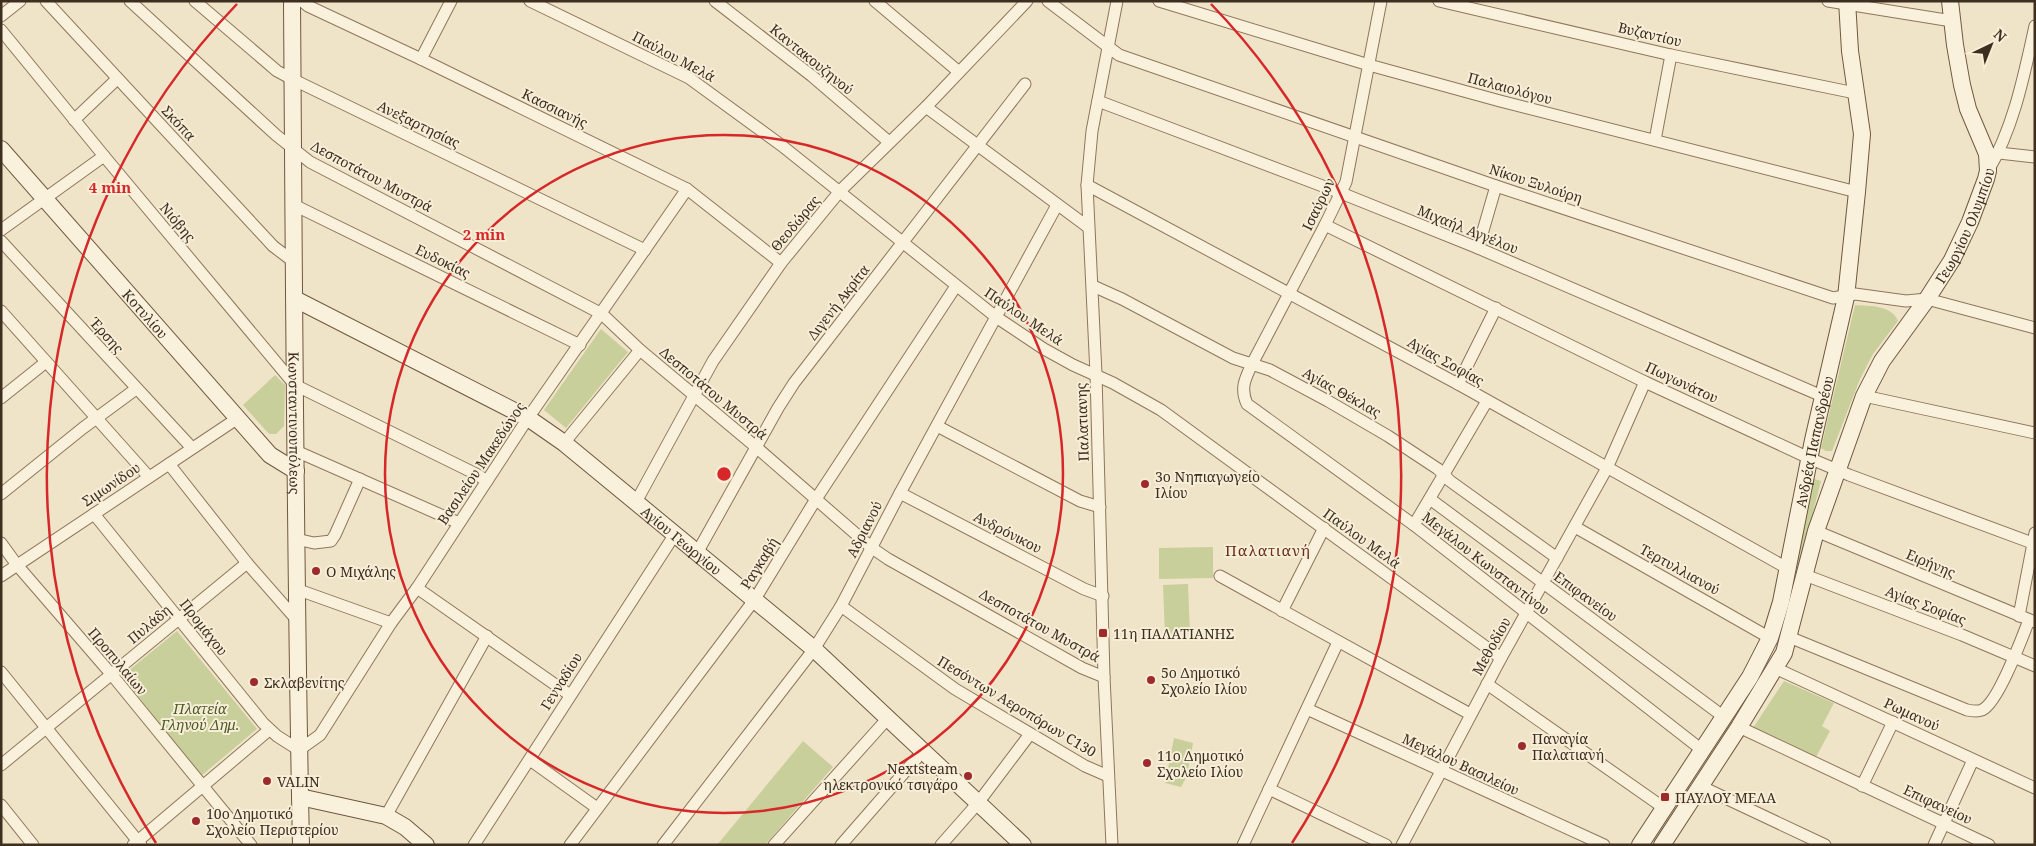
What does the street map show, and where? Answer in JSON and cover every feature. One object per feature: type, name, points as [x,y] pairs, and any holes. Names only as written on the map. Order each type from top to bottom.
[{"type":"street","points":[[1,16],[20,1]]},
{"type":"street","name":"Σκόπα","points":[[46,1],[273,246],[294,262]]},
{"type":"street","name":"Δεσποτάτου Μυστρά","points":[[130,1],[293,150],[310,162],[602,314],[640,350],[756,447],[872,548],[1082,668],[1104,677]]},
{"type":"street","name":"Ανεξαρτησίας","points":[[195,1],[278,71],[292,79],[645,250]]},
{"type":"street","name":"Κωνσταντινουπόλεως","points":[[292,1],[296,619],[301,845]]},
{"type":"street","name":"Κασσιανής","points":[[302,1],[308,6],[421,59],[686,189],[780,263]]},
{"type":"street","points":[[421,59],[451,1]]},
{"type":"street","name":"Παύλου Μελά","points":[[530,1],[688,78],[721,100],[996,317],[1044,349],[1073,365],[1096,374],[1161,410],[1500,658]]},
{"type":"street","name":"Καντακουζηνού","points":[[715,1],[812,76],[889,142]]},
{"type":"street","points":[[876,1],[959,72]]},
{"type":"street","name":"Θεοδώρας","points":[[636,502],[713,361],[780,263],[840,192],[926,107],[1028,1]]},
{"type":"street","name":"Νίκου Ξυλούρη","points":[[1048,1],[1119,56],[1496,186],[1833,298],[1855,294],[1906,301],[1927,299],[2035,328]]},
{"type":"street","name":"Παλατιανης","points":[[1112,845],[1104,677],[1093,286],[1087,185],[1092,131],[1117,1]]},
{"type":"street","name":"Παλαιολόγου","points":[[1159,1],[1369,65],[1500,101],[1857,192]]},
{"type":"street","name":"Ισαύρων","points":[[1247,404],[1243,395],[1242,385],[1346,182],[1381,1]]},
{"type":"street","name":"Βυζαντίου","points":[[1439,1],[1671,55],[1855,93]]},
{"type":"street","points":[[1828,1],[1952,21]]},
{"type":"street","name":"Γεωργίου Ολυμπίου","points":[[1927,299],[1952,260],[1970,222],[1988,171],[1987,154],[1968,109],[1954,45],[1950,1]]},
{"type":"street","name":"Ανδρέα Παπανδρέου","points":[[1640,845],[1750,677],[1770,638],[1781,602],[1822,396],[1846,297],[1862,134],[1855,93],[1847,3]]},
{"type":"street","points":[[1988,171],[1999,153],[2029,76],[2035,26]]},
{"type":"street","name":"Νιόβης","points":[[1,30],[295,385]]},
{"type":"street","points":[[1655,140],[1671,55]]},
{"type":"street","points":[[74,120],[117,79]]},
{"type":"street","name":"Διγενή Ακρίτα","points":[[697,553],[778,408],[794,383],[1025,84]]},
{"type":"street","name":"Μιχαήλ Αγγέλου","points":[[1098,101],[1342,193],[1478,248],[1822,396]]},
{"type":"street","points":[[926,107],[1088,227]]},
{"type":"street","name":"Κοτυλίου","points":[[1,149],[270,455],[296,471]]},
{"type":"street","points":[[1999,153],[2035,157]]},
{"type":"street","points":[[1,230],[104,156]]},
{"type":"street","name":"Αγίας Σοφίας","points":[[1087,185],[1458,384],[1787,568]]},
{"type":"street","points":[[1478,248],[1496,186]]},
{"type":"street","name":"Βασιλείου Μακεδώνος","points":[[299,750],[320,735],[391,624],[417,588],[528,418],[602,314],[686,189]]},
{"type":"street","name":"Ευδοκίας","points":[[294,205],[580,345]]},
{"type":"street","name":"Αδριανού","points":[[669,843],[814,649],[841,606],[936,426],[1057,205]]},
{"type":"street","name":"Πωγωνάτου","points":[[1325,225],[1645,382],[1809,458],[2034,540]]},
{"type":"street","name":"Έρσης","points":[[1,241],[192,448]]},
{"type":"street","name":"Ραγκαβή","points":[[570,845],[755,599],[816,499],[956,286]]},
{"type":"street","name":"Αγίας Θέκλας","points":[[1093,286],[1122,298],[1233,358],[1270,370],[1388,436],[1557,558]]},
{"type":"street","name":"Αγίου Γεωργίου","points":[[295,299],[528,418],[564,443],[814,649],[1023,845]]},
{"type":"street","name":"Ανδρέα Παπανδρέου","points":[[1668,843],[1700,786],[1740,727],[1775,668],[1789,637],[1816,530],[1864,396],[1882,361],[1927,299]]},
{"type":"street","points":[[1458,384],[1496,308]]},
{"type":"street","points":[[1,311],[149,477]]},
{"type":"street","points":[[564,443],[640,350]]},
{"type":"street","points":[[2,395],[46,362]]},
{"type":"street","name":"Μεθοδίου","points":[[1402,845],[1500,658],[1607,468],[1645,382]]},
{"type":"street","points":[[295,385],[476,474],[486,481]]},
{"type":"street","points":[[1,494],[83,428],[136,389]]},
{"type":"street","points":[[1864,396],[2035,433]]},
{"type":"street","points":[[1414,526],[1487,401]]},
{"type":"street","name":"Μεγάλου Κωνσταντίνου","points":[[1247,404],[1414,526],[1702,750]]},
{"type":"street","name":"Σιμωνίδου","points":[[1,576],[238,418]]},
{"type":"street","points":[[936,426],[1080,501],[1100,508]]},
{"type":"street","points":[[296,451],[459,523]]},
{"type":"street","points":[[169,464],[247,563],[296,619]]},
{"type":"street","points":[[296,539],[314,543],[331,541],[360,479]]},
{"type":"street","name":"Ανδρόνικου","points":[[900,493],[1103,596]]},
{"type":"street","name":"Επιφανείου","points":[[1430,498],[1724,717]]},
{"type":"street","name":"Προμάχου","points":[[94,514],[269,730],[299,750]]},
{"type":"street","name":"Τερτυλλιανού","points":[[1575,527],[1770,638]]},
{"type":"street","points":[[1282,611],[1324,528]]},
{"type":"street","name":"Ειρήνης","points":[[1816,530],[2028,619]]},
{"type":"street","name":"Γενναδίου","points":[[474,845],[674,534]]},
{"type":"street","points":[[1789,637],[1967,710],[1977,711],[1986,708],[1990,704],[2014,657],[2028,619],[2034,540]]},
{"type":"street","name":"Προπυλαίων","points":[[1,543],[17,565],[112,675],[251,845]]},
{"type":"street","name":"Πυλάδη","points":[[1,765],[247,563]]},
{"type":"street","name":"Αγίας Σοφίας","points":[[1805,575],[1962,635],[2035,666]]},
{"type":"street","points":[[1220,576],[1470,714]]},
{"type":"street","points":[[417,588],[570,695]]},
{"type":"street","points":[[296,589],[391,624]]},
{"type":"street","name":"Πεσόντων Αεροπόρων C130","points":[[841,606],[955,689],[1086,766],[1108,776]]},
{"type":"street","points":[[386,816],[487,636]]},
{"type":"street","points":[[1243,845],[1338,642]]},
{"type":"street","name":"Ρωμανού","points":[[1775,668],[2035,788]]},
{"type":"street","points":[[1,672],[137,843],[269,730]]},
{"type":"street","points":[[1487,684],[1664,808]]},
{"type":"street","name":"Μεγάλου Βασιλείου","points":[[1307,709],[1604,845]]},
{"type":"street","points":[[774,845],[888,718]]},
{"type":"street","points":[[1862,786],[1893,722]]},
{"type":"street","name":"Επιφανείου","points":[[1740,727],[1989,845]]},
{"type":"street","points":[[941,845],[978,803],[1030,734]]},
{"type":"street","points":[[841,845],[923,751]]},
{"type":"street","points":[[530,760],[597,808]]},
{"type":"street","points":[[1934,845],[1973,760]]},
{"type":"street","points":[[1700,786],[1825,845]]},
{"type":"street","points":[[1269,788],[1386,845]]},
{"type":"street","points":[[300,797],[386,816],[404,827],[426,845]]},
{"type":"street","points":[[1,805],[5,818],[33,845]]},
{"type":"green space","points":[[1855,305],[1886,309],[1898,321],[1873,354],[1860,379],[1832,451],[1826,451],[1821,448]]},
{"type":"green space","points":[[601,329],[628,352],[566,428],[544,410]]},
{"type":"green space","points":[[275,375],[285,385],[284,426],[276,434],[269,434],[243,405]]},
{"type":"green space","points":[[1811,478],[1821,481],[1797,575],[1792,570]]},
{"type":"green space","points":[[1213,547],[1213,578],[1159,579],[1159,548]]},
{"type":"green space","points":[[1188,584],[1190,634],[1165,635],[1163,585]]},
{"type":"green space","name":"Πλατεία Γληνού Δημ.","points":[[177,631],[257,729],[201,776],[122,676]]},
{"type":"green space","points":[[1784,681],[1834,703],[1822,726],[1830,731],[1816,757],[1753,728]]},
{"type":"green space","points":[[1174,738],[1193,743],[1187,776],[1181,787],[1165,783]]},
{"type":"green space","points":[[803,741],[833,767],[765,845],[717,845]]},
{"type":"place","name":"3ο Νηπιαγωγείο Ιλίου","points":[[1145,484]]},
{"type":"place","name":"Ο Μιχάλης","points":[[316,571]]},
{"type":"place","name":"11η ΠΑΛΑΤΙΑΝΗΣ","points":[[1103,633]]},
{"type":"place","name":"5ο Δημοτικό Σχολείο Ιλίου","points":[[1151,680]]},
{"type":"place","name":"Σκλαβενίτης","points":[[254,682]]},
{"type":"place","name":"Παναγία Παλατιανή","points":[[1522,746]]},
{"type":"place","name":"11ο Δημοτικό Σχολείο Ιλίου","points":[[1147,763]]},
{"type":"place","name":"Nextsteam ηλεκτρονικό τσιγάρο","points":[[968,776]]},
{"type":"place","name":"VALIN","points":[[267,781]]},
{"type":"place","name":"ΠΑΥΛΟΥ ΜΕΛΑ","points":[[1665,797]]},
{"type":"place","name":"10ο Δημοτικό Σχολείο Περιστερίου","points":[[196,821]]},
{"type":"district","name":"Παλατιανή","points":[[1268,550]]}]
